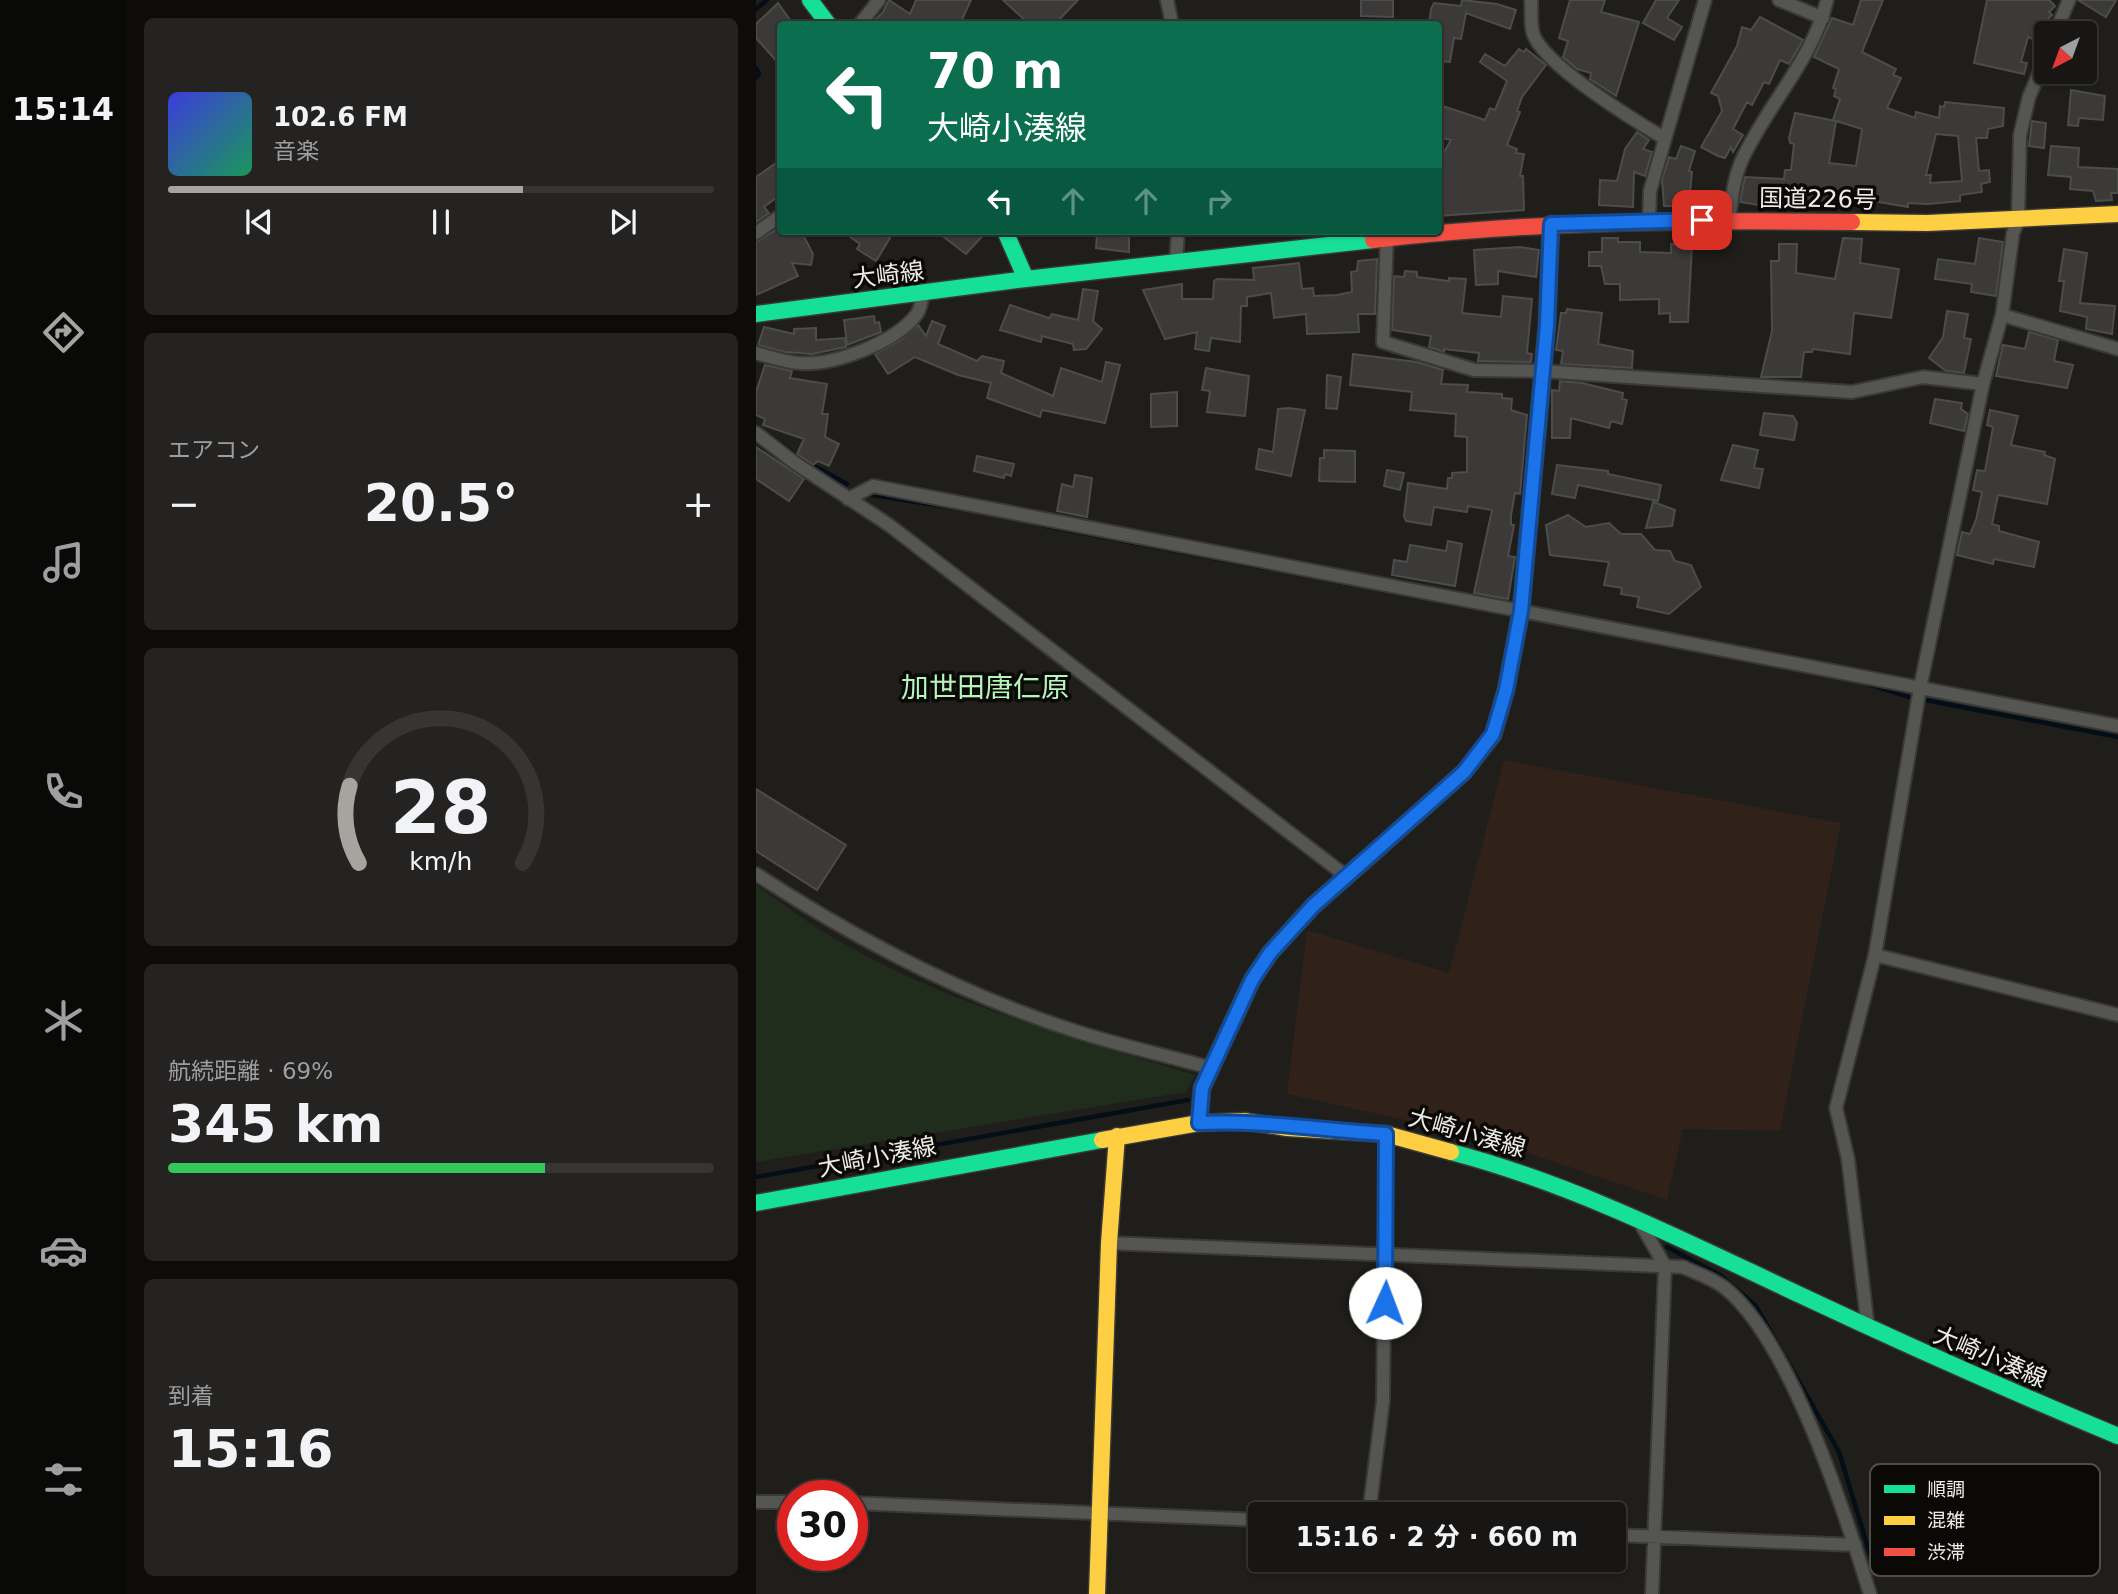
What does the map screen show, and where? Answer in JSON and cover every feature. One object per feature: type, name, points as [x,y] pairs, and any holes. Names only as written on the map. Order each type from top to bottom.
[{"type":"main road","points":[[810,0],[826,21]]},
{"type":"main road","name":"国道226号","points":[[1442,232],[1649,220],[2018,221],[2118,215]]},
{"type":"main road","points":[[1199,1123],[1202,1088],[1252,980],[1270,953],[1298,921],[1482,754],[1493,734],[1506,690],[1521,611],[1547,325],[1551,224]]},
{"type":"main road","points":[[1007,235],[1026,279]]},
{"type":"main road","name":"国道226号","points":[[1026,279],[1401,235]]},
{"type":"main road","name":"大崎線","points":[[756,314],[1026,279]]},
{"type":"main road","name":"大崎小湊線","points":[[756,1203],[1199,1123],[1244,1121],[1287,1128],[1386,1134],[1520,1170],[1638,1219],[1868,1328],[2118,1436]]},
{"type":"main road","points":[[1097,1594],[1110,1243],[1117,1136]]},
{"type":"street","points":[[862,21],[879,0]]},
{"type":"street","points":[[1167,0],[1171,21]]},
{"type":"street","points":[[1531,0],[1533,35],[1563,68],[1613,108],[1664,138]]},
{"type":"street","points":[[1649,220],[1650,191],[1704,0]]},
{"type":"street","points":[[1779,0],[1823,18]]},
{"type":"street","points":[[1729,220],[1734,184],[1742,161],[1815,37],[1827,0]]},
{"type":"street","points":[[2060,21],[2069,0]]},
{"type":"street","points":[[1868,1328],[1848,1159],[1836,1108],[1875,955],[1919,693],[1983,384],[2002,315],[2013,233],[2018,221],[2020,135],[2035,84]]},
{"type":"street","points":[[756,233],[777,218]]},
{"type":"street","points":[[1176,263],[1178,235]]},
{"type":"street","points":[[1387,236],[1383,342],[1475,370],[1541,371],[1852,392],[1923,377],[1983,384]]},
{"type":"street","points":[[756,353],[799,363],[831,361],[857,353],[885,339],[917,314],[923,294]]},
{"type":"street","points":[[2002,315],[2118,349]]},
{"type":"street","points":[[756,433],[889,525],[1346,876]]},
{"type":"street","points":[[848,499],[873,486],[1521,611],[1919,693],[2118,726]]},
{"type":"street","points":[[756,874],[808,908],[877,946],[1010,1007],[1072,1030],[1211,1068]]},
{"type":"street","points":[[1875,955],[2118,1015]]},
{"type":"street","points":[[1370,1502],[1383,1401],[1387,1254],[1386,1134]]},
{"type":"street","points":[[1638,1219],[1665,1266],[1653,1594]]},
{"type":"street","points":[[1110,1243],[1683,1267],[1724,1286],[1747,1308],[1798,1398],[1855,1545],[1870,1594]]},
{"type":"street","points":[[756,1502],[777,1502]]},
{"type":"street","points":[[868,1504],[1248,1519]]},
{"type":"street","points":[[1626,1536],[1855,1545]]},
{"type":"shaded area","points":[[1504,760],[1841,823],[1780,1131],[1683,1129],[1667,1200],[1474,1135],[1287,1094],[1307,930],[1449,973]]},
{"type":"green space","points":[[756,885],[827,934],[914,979],[1006,1016],[1195,1075],[1186,1092],[756,1162]]},
{"type":"building","points":[[889,0],[910,14],[916,0],[971,0],[961,21],[874,21]]},
{"type":"building","points":[[1003,0],[1078,0],[1058,21],[1026,21]]},
{"type":"building","points":[[1361,0],[1393,0],[1393,17],[1361,16]]},
{"type":"building","points":[[1462,0],[1497,4],[1516,10],[1510,29],[1466,13],[1461,39],[1454,38],[1450,62],[1442,61],[1442,21],[1429,21],[1431,9],[1434,3],[1461,6]]},
{"type":"building","points":[[1570,0],[1605,0],[1601,12],[1639,22],[1616,96],[1590,79],[1591,73],[1577,69],[1563,57],[1568,41],[1559,38]]},
{"type":"building","points":[[1656,0],[1679,0],[1667,18],[1682,27],[1674,40],[1643,23]]},
{"type":"building","points":[[1861,0],[1883,0],[1862,52],[1896,69],[1893,75],[1901,78],[1887,108],[1915,118],[1916,112],[1939,118],[1940,106],[1944,107],[1945,102],[2004,108],[2003,126],[1988,129],[1987,138],[1976,138],[1979,171],[1989,170],[1990,182],[1981,184],[1982,192],[1960,195],[1960,201],[1908,203],[1908,207],[1867,200],[1866,205],[1850,203],[1850,206],[1814,202],[1814,207],[1772,203],[1772,207],[1740,202],[1745,177],[1784,179],[1785,170],[1791,170],[1794,144],[1790,143],[1789,138],[1795,113],[1836,121],[1829,163],[1856,166],[1862,129],[1833,120],[1840,99],[1834,96],[1836,89],[1833,88],[1839,69],[1814,57],[1832,18],[1853,25]],"holes":[[[1936,134],[1958,136],[1962,181],[1930,183],[1931,175],[1926,175]]]},
{"type":"building","points":[[1987,0],[2049,0],[2055,6],[2046,21],[2034,21],[2034,39],[2028,37],[2021,62],[2027,63],[2024,74],[1974,63]]},
{"type":"building","points":[[2078,0],[2116,0],[2106,17]]},
{"type":"building","points":[[778,3],[791,21],[777,21],[777,62],[756,38],[756,24]]},
{"type":"building","points":[[1760,17],[1803,40],[1789,64],[1780,60],[1769,84],[1764,82],[1752,105],[1747,102],[1733,129],[1743,135],[1733,152],[1731,147],[1725,158],[1701,147],[1722,111],[1718,96],[1711,93],[1737,46],[1742,27],[1751,30]]},
{"type":"building","points":[[1519,49],[1524,52],[1526,49],[1546,65],[1522,97],[1517,111],[1520,112],[1507,145],[1517,149],[1516,153],[1524,154],[1520,176],[1523,176],[1524,210],[1442,216],[1442,155],[1451,140],[1442,138],[1442,106],[1485,120],[1490,108],[1495,110],[1507,81],[1480,62],[1485,54],[1505,66]]},
{"type":"building","points":[[2071,90],[2105,96],[2103,120],[2079,118],[2078,126],[2068,125]]},
{"type":"building","points":[[2032,121],[2046,123],[2044,148],[2029,146]]},
{"type":"building","points":[[1637,132],[1649,140],[1643,149],[1652,152],[1645,176],[1634,172],[1633,207],[1599,205],[1600,180],[1617,181],[1625,149]]},
{"type":"building","points":[[1681,146],[1695,151],[1689,171],[1692,172],[1689,202],[1687,206],[1664,206],[1662,180],[1669,157],[1676,159]]},
{"type":"building","points":[[2051,146],[2079,148],[2078,167],[2118,169],[2118,193],[2111,193],[2112,200],[2096,201],[2093,191],[2070,189],[2071,177],[2048,175]]},
{"type":"building","points":[[776,163],[777,197],[764,207],[769,213],[756,222],[756,177]]},
{"type":"building","points":[[777,229],[777,235],[803,235],[813,254],[811,265],[792,263],[798,276],[756,295],[756,242]]},
{"type":"building","points":[[848,235],[887,235],[890,238],[876,261],[857,249],[860,244]]},
{"type":"building","points":[[941,235],[983,235],[966,254]]},
{"type":"building","points":[[1097,235],[1129,237],[1129,252],[1096,248]]},
{"type":"building","points":[[1602,238],[1618,238],[1618,242],[1640,242],[1640,252],[1671,253],[1671,244],[1692,245],[1688,322],[1670,322],[1670,313],[1659,314],[1659,299],[1620,300],[1620,284],[1605,284],[1601,266],[1589,266],[1589,252],[1602,252]]},
{"type":"building","points":[[1843,238],[1862,239],[1860,263],[1899,269],[1891,318],[1854,313],[1850,354],[1813,349],[1812,352],[1804,352],[1801,377],[1761,377],[1772,331],[1771,261],[1779,261],[1779,244],[1797,244],[1796,273],[1835,279]]},
{"type":"building","points":[[1979,238],[2003,242],[1996,296],[1971,292],[1972,284],[1935,279],[1938,259],[1975,264]]},
{"type":"building","points":[[1520,247],[1539,250],[1536,277],[1498,271],[1498,284],[1476,285],[1474,250]]},
{"type":"building","points":[[2064,249],[2087,253],[2080,303],[2115,306],[2112,334],[2086,329],[2087,317],[2060,311],[2064,281],[2059,281]]},
{"type":"building","points":[[1377,259],[1375,314],[1358,314],[1359,332],[1307,334],[1306,314],[1274,318],[1271,293],[1247,297],[1247,306],[1241,306],[1240,342],[1211,338],[1209,351],[1195,349],[1197,332],[1165,339],[1143,290],[1182,284],[1182,299],[1213,299],[1214,281],[1217,279],[1254,280],[1253,268],[1299,263],[1302,289],[1313,288],[1314,296],[1337,295],[1352,292],[1351,272],[1357,271],[1358,261]]},
{"type":"building","points":[[1405,271],[1417,272],[1417,277],[1449,281],[1449,278],[1466,279],[1462,313],[1501,317],[1503,296],[1532,299],[1527,353],[1532,354],[1531,362],[1478,361],[1479,353],[1444,349],[1444,352],[1429,347],[1431,336],[1392,330],[1394,276],[1404,277]]},
{"type":"building","points":[[1083,289],[1098,291],[1093,321],[1102,329],[1086,349],[1074,350],[1073,344],[1042,336],[1041,342],[1000,330],[1010,305],[1049,318],[1052,314],[1078,320]]},
{"type":"building","points":[[1567,309],[1602,313],[1598,344],[1633,351],[1632,368],[1561,364],[1563,351],[1556,350],[1561,313],[1566,313]]},
{"type":"building","points":[[1947,311],[1968,314],[1964,338],[1971,339],[1964,373],[1946,371],[1929,358],[1943,337]]},
{"type":"building","points":[[874,316],[875,323],[879,322],[881,332],[847,345],[844,320]]},
{"type":"building","points":[[932,321],[945,326],[938,344],[977,361],[982,356],[1004,361],[1001,373],[1053,396],[1061,368],[1102,382],[1106,362],[1120,365],[1105,423],[1042,410],[1040,417],[987,398],[991,383],[958,375],[915,357],[888,374],[875,354],[899,341],[918,325],[926,336]]},
{"type":"building","points":[[764,327],[794,334],[794,329],[816,328],[816,340],[845,338],[846,347],[812,354],[785,352],[758,345]]},
{"type":"building","points":[[2029,332],[2058,340],[2054,361],[2073,365],[2067,388],[1996,376],[2003,345],[2025,349]]},
{"type":"building","points":[[1353,354],[1417,362],[1443,370],[1441,384],[1468,385],[1467,392],[1502,394],[1502,398],[1512,399],[1511,410],[1527,415],[1520,494],[1515,493],[1511,515],[1511,525],[1514,525],[1508,556],[1515,557],[1508,599],[1474,593],[1492,510],[1468,506],[1467,512],[1434,507],[1431,525],[1406,521],[1404,516],[1408,483],[1447,489],[1448,478],[1452,478],[1452,473],[1467,472],[1467,437],[1455,436],[1456,414],[1410,410],[1412,392],[1350,385]]},
{"type":"building","points":[[765,365],[792,371],[790,378],[827,384],[822,414],[828,414],[825,437],[839,444],[829,466],[818,461],[813,465],[797,454],[804,439],[763,425],[765,419],[756,415],[756,392]]},
{"type":"building","points":[[1206,368],[1249,376],[1245,416],[1207,412],[1210,391],[1202,390]]},
{"type":"building","points":[[1327,375],[1341,377],[1337,409],[1326,408]]},
{"type":"building","points":[[1560,381],[1582,383],[1623,393],[1622,399],[1627,400],[1622,424],[1611,421],[1609,428],[1571,418],[1570,438],[1552,438],[1552,390],[1559,391]]},
{"type":"building","points":[[1177,392],[1177,426],[1151,427],[1151,394]]},
{"type":"building","points":[[1935,399],[1962,403],[1961,409],[1968,414],[1964,431],[1930,423]]},
{"type":"building","points":[[1278,409],[1305,410],[1291,476],[1256,469],[1259,449],[1273,452]]},
{"type":"building","points":[[1990,410],[2018,416],[2011,445],[2045,452],[2044,455],[2055,459],[2047,504],[1998,495],[1992,524],[1999,526],[1999,531],[2039,542],[2034,567],[1994,559],[1993,564],[1957,555],[1962,532],[1970,534],[1976,520],[1982,492],[1973,490],[1977,470],[1985,471],[1993,427],[1987,425]]},
{"type":"building","points":[[1764,413],[1793,416],[1797,423],[1794,440],[1760,435]]},
{"type":"building","points":[[1733,445],[1758,450],[1754,468],[1763,469],[1759,488],[1721,480]]},
{"type":"building","points":[[756,447],[804,479],[789,501],[756,479]]},
{"type":"building","points":[[1324,450],[1355,451],[1355,482],[1319,481],[1320,458],[1324,458]]},
{"type":"building","points":[[977,456],[1014,464],[1011,476],[1005,474],[1004,478],[974,471]]},
{"type":"building","points":[[1557,465],[1608,471],[1608,474],[1661,485],[1658,501],[1578,485],[1575,498],[1552,494]]},
{"type":"building","points":[[1387,470],[1404,473],[1400,490],[1384,486]]},
{"type":"building","points":[[1075,475],[1092,478],[1087,517],[1057,511],[1062,484],[1073,487]]},
{"type":"building","points":[[1653,502],[1675,510],[1672,526],[1646,528]]},
{"type":"building","points":[[1568,515],[1586,527],[1609,523],[1621,534],[1641,534],[1655,550],[1670,551],[1675,561],[1691,565],[1701,587],[1669,614],[1637,607],[1639,597],[1621,594],[1622,588],[1604,585],[1609,562],[1550,555],[1546,525]]},
{"type":"building","points":[[1448,541],[1462,544],[1455,586],[1392,575],[1394,560],[1407,562],[1410,545],[1446,551]]},
{"type":"building","points":[[756,789],[846,845],[817,890],[756,851]]},
{"type":"waterway","points":[[756,9],[767,0]]},
{"type":"waterway","points":[[756,68],[759,74],[756,78]]},
{"type":"waterway","points":[[771,437],[798,457],[847,484]]},
{"type":"waterway","points":[[872,495],[968,510]]},
{"type":"waterway","points":[[1041,525],[1512,615]]},
{"type":"waterway","points":[[1869,684],[1909,697],[2118,737]]},
{"type":"waterway","points":[[756,1177],[1188,1100]]},
{"type":"waterway","points":[[1667,1247],[1720,1275],[1756,1306],[1839,1452],[1870,1554]]},
{"type":"traffic: fast","points":[[810,0],[826,21]]},
{"type":"traffic: fast","points":[[1380,847],[1464,772],[1493,735],[1506,690],[1521,611],[1547,325],[1551,224]]},
{"type":"traffic: fast","points":[[1007,235],[1026,279],[1373,240]]},
{"type":"traffic: fast","points":[[756,314],[1026,279]]},
{"type":"traffic: fast","points":[[756,1203],[1102,1140]]},
{"type":"traffic: fast","points":[[1451,1152],[1541,1180],[1628,1215],[1917,1349],[2118,1436]]},
{"type":"traffic: slow","points":[[1852,222],[1927,223],[2118,214]]},
{"type":"traffic: slow","points":[[1102,1140],[1199,1123],[1244,1121],[1287,1128],[1386,1134],[1451,1152]]},
{"type":"traffic: slow","points":[[1097,1594],[1109,1243],[1117,1136]]},
{"type":"traffic: jam","points":[[1442,233],[1612,223],[1852,222]]},
{"type":"traffic: jam","points":[[1373,240],[1423,235]]},
{"type":"traffic: jam","points":[[1199,1123],[1202,1088],[1252,980],[1270,953],[1314,905],[1380,847]]},
{"type":"district","name":"加世田唐仁原","points":[[985,687]]},
{"type":"route","points":[[1385,1303],[1386,1134],[1287,1128],[1244,1121],[1199,1123],[1202,1088],[1252,980],[1270,953],[1314,905],[1464,772],[1482,754],[1493,734],[1506,690],[1521,611],[1547,325],[1551,224],[1702,220]]}]
